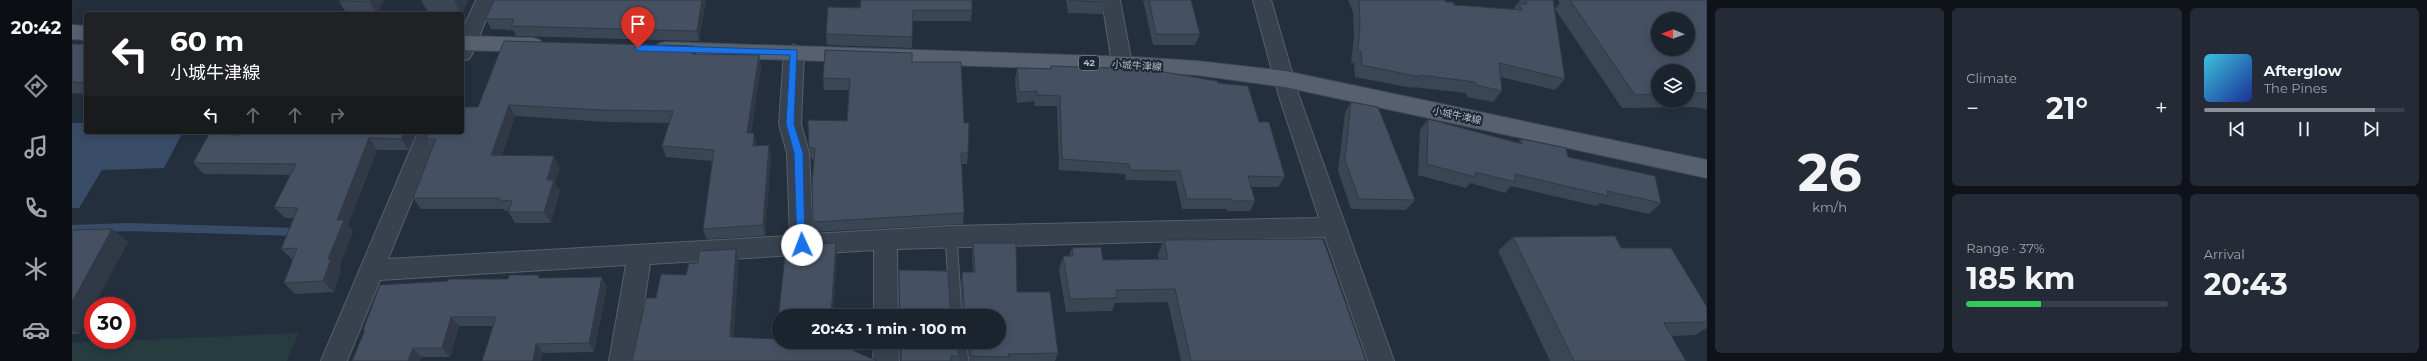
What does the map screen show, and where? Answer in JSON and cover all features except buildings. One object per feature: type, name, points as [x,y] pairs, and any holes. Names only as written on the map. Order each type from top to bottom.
[{"type":"main road","points":[[72,32],[84,33]]},
{"type":"main road","points":[[464,47],[554,46]]},
{"type":"main road","name":"小城牛津線","points":[[642,48],[794,52],[1197,68],[1285,79],[1707,169]]},
{"type":"street","points":[[464,45],[485,0]]},
{"type":"street","points":[[1111,0],[1122,64]]},
{"type":"street","points":[[1262,0],[1285,79],[1333,227],[1382,361]]},
{"type":"street","points":[[794,52],[790,124],[798,153],[802,245]]},
{"type":"street","points":[[334,361],[428,134]]},
{"type":"street","points":[[372,270],[950,236],[1333,227]]},
{"type":"street","points":[[885,240],[886,309]]},
{"type":"street","points":[[622,361],[640,254]]},
{"type":"street","points":[[886,349],[886,361]]},
{"type":"lane","points":[[950,236],[955,309]]},
{"type":"lane","points":[[961,349],[963,361]]},
{"type":"green space","points":[[299,333],[287,361],[72,361],[72,343],[84,342],[84,349],[136,349],[136,340]]},
{"type":"water","points":[[72,123],[84,123],[84,134],[182,134],[164,168],[102,170],[79,208],[72,208]]},
{"type":"waterway","points":[[72,229],[128,227],[298,232]]},
{"type":"route","points":[[638,48],[794,52],[790,124],[798,153],[802,245]]}]
